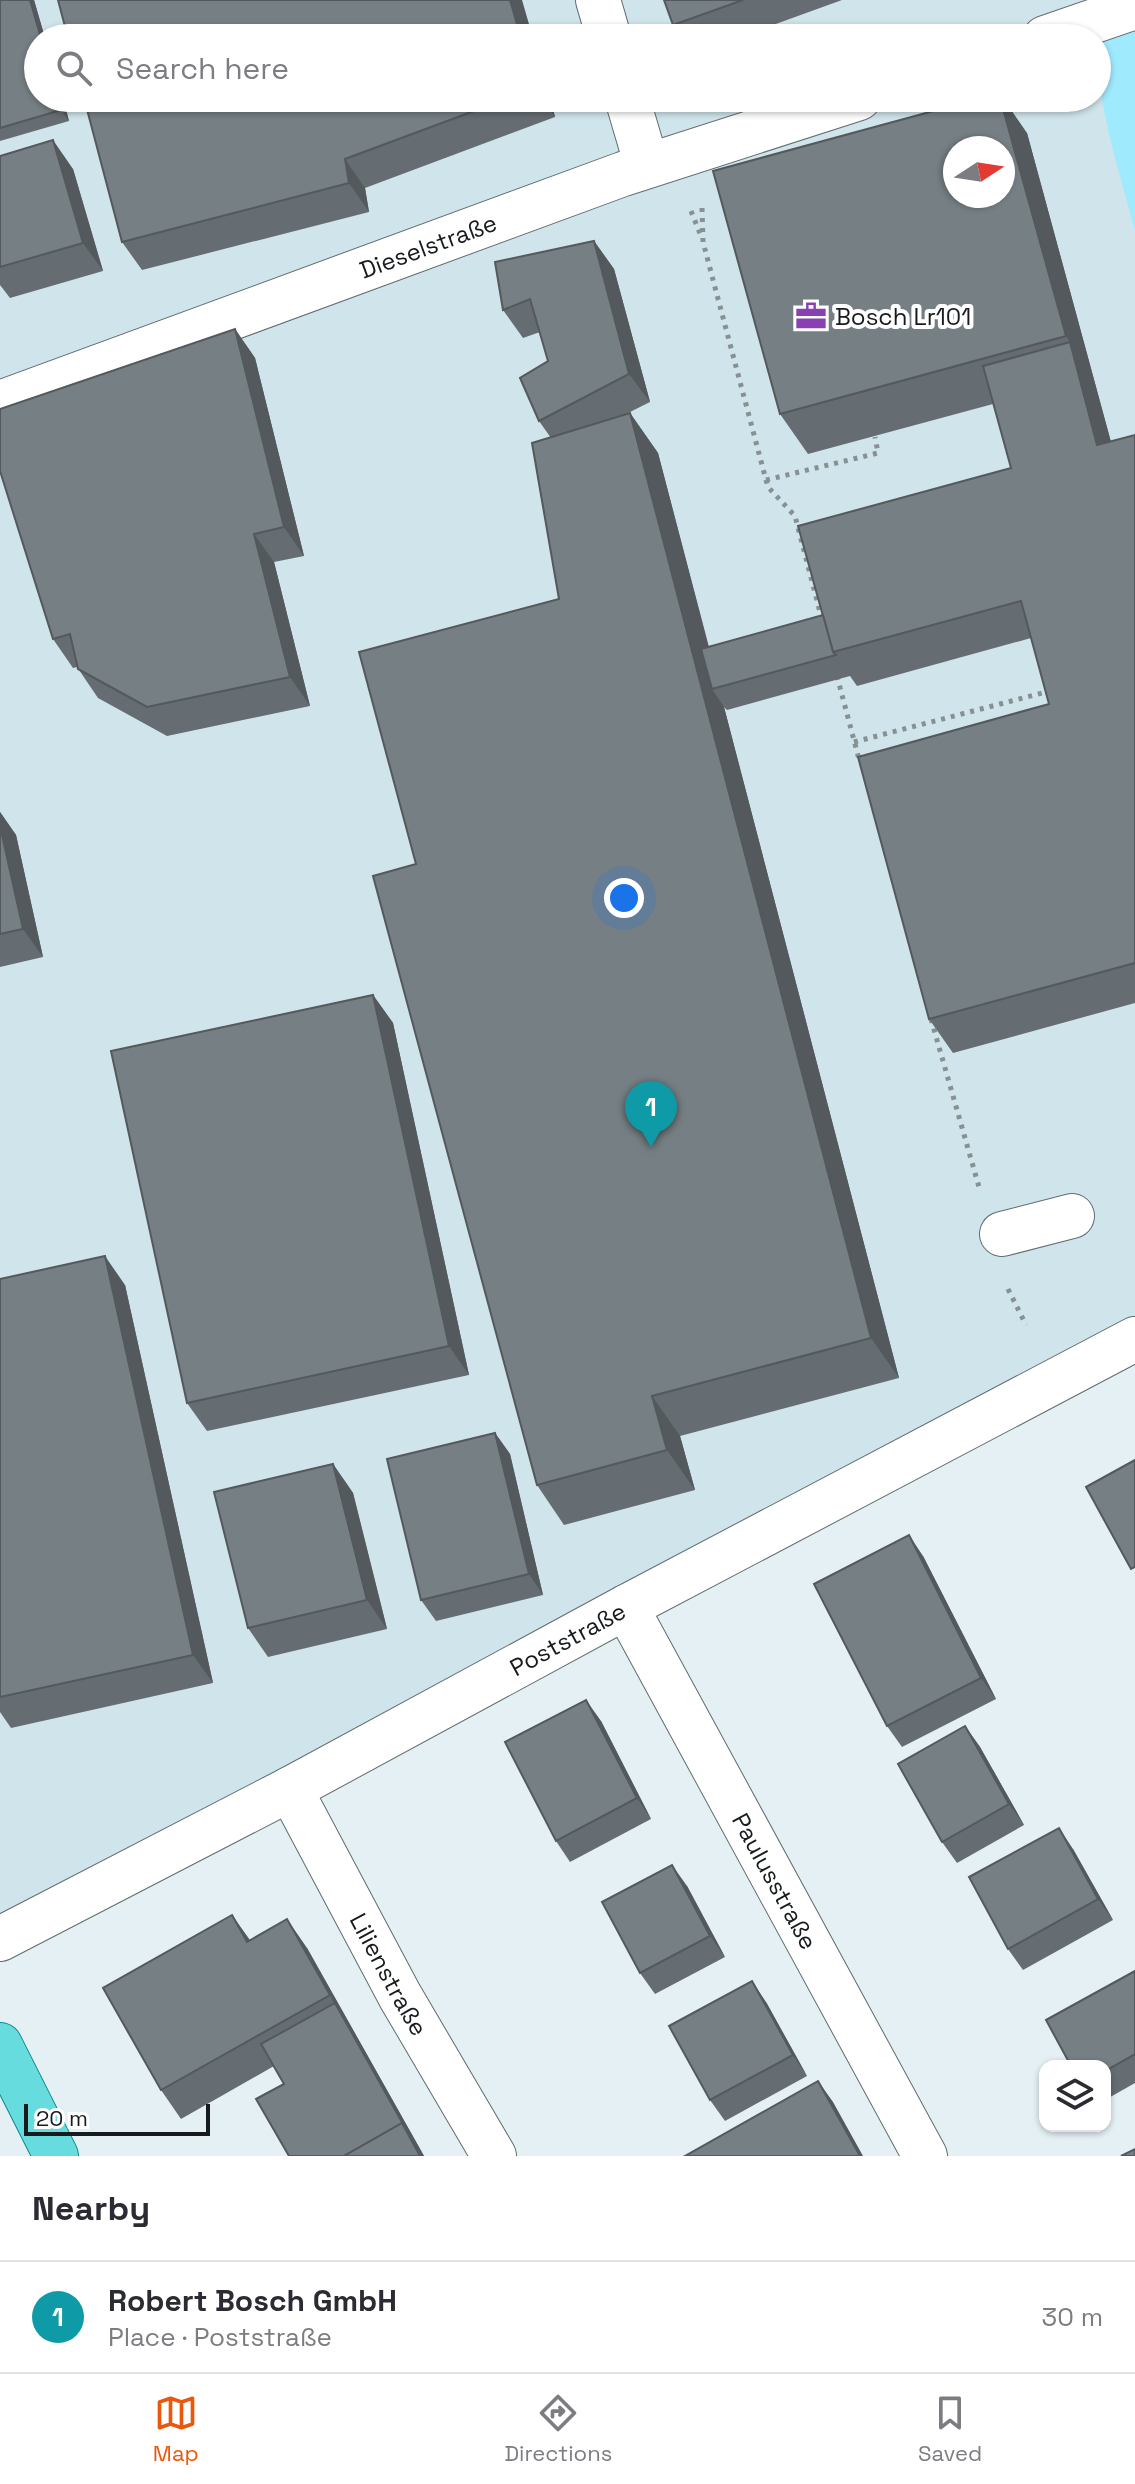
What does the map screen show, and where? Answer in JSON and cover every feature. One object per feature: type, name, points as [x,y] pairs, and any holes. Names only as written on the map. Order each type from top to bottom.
[{"type":"main road","points":[[0,2045],[56,2156]]},
{"type":"street","points":[[598,0],[605,24]]},
{"type":"street","points":[[1086,24],[1135,7]]},
{"type":"street","points":[[631,112],[647,166]]},
{"type":"street","name":"Dieselstraße","points":[[0,403],[647,166],[815,112]]},
{"type":"street","points":[[997,1237],[1072,1216]]},
{"type":"street","name":"Poststraße","points":[[0,1939],[290,1789],[626,1607],[1135,1339]]},
{"type":"street","name":"Paulusstraße","points":[[626,1607],[925,2156]]},
{"type":"street","name":"Lilienstraße","points":[[290,1789],[400,1996],[494,2156]]},
{"type":"path","points":[[702,208],[703,242]]},
{"type":"path","points":[[691,211],[703,242],[768,487],[795,516],[823,621]]},
{"type":"path","points":[[766,480],[878,453],[875,437]]},
{"type":"path","points":[[834,666],[862,772]]},
{"type":"path","points":[[854,742],[1059,688]]},
{"type":"path","points":[[931,1019],[1026,1325]]},
{"type":"shaded area","points":[[0,0],[1135,0],[1135,1339],[0,1939]]},
{"type":"shaded area","points":[[1135,29],[1135,231],[1105,112],[1111,112],[1111,38]]},
{"type":"building","points":[[0,0],[30,0],[37,24],[24,24],[24,112],[54,112],[0,128]]},
{"type":"building","points":[[58,0],[510,0],[517,24],[64,24]]},
{"type":"building","points":[[664,0],[743,0],[676,24],[673,24]]},
{"type":"building","points":[[88,112],[471,112],[345,159],[349,183],[122,242]]},
{"type":"building","points":[[930,112],[1004,112],[1011,136],[943,136],[943,208],[1015,208],[1015,152],[1066,336],[780,414],[713,171]]},
{"type":"building","points":[[53,140],[83,243],[0,267],[0,156]]},
{"type":"building","points":[[594,241],[629,374],[539,421],[520,378],[548,361],[530,299],[503,310],[495,262]]},
{"type":"building","points":[[235,329],[284,527],[254,534],[290,677],[147,707],[78,669],[70,634],[53,639],[0,471],[0,409]]},
{"type":"building","points":[[1070,342],[1097,445],[1135,435],[1135,963],[929,1019],[858,757],[1049,704],[1021,601],[833,652],[798,526],[1011,468],[983,366]]},
{"type":"building","points":[[630,413],[871,1338],[652,1396],[667,1450],[537,1485],[373,876],[416,864],[359,652],[559,599],[532,443]]},
{"type":"building","points":[[823,615],[836,655],[712,689],[701,649]]},
{"type":"building","points":[[0,826],[23,929],[0,934]]},
{"type":"building","points":[[373,995],[449,1346],[187,1403],[111,1051]]},
{"type":"building","points":[[105,1256],[193,1655],[0,1697],[0,1279]]},
{"type":"building","points":[[495,1433],[529,1574],[421,1600],[387,1459]]},
{"type":"building","points":[[1135,1460],[1135,1567],[1131,1569],[1086,1487]]},
{"type":"building","points":[[333,1464],[367,1600],[248,1628],[214,1492]]},
{"type":"building","points":[[909,1535],[981,1678],[887,1726],[814,1584]]},
{"type":"building","points":[[586,1700],[637,1798],[556,1841],[505,1742]]},
{"type":"building","points":[[965,1726],[1009,1804],[942,1842],[898,1764]]},
{"type":"building","points":[[1059,1828],[1098,1899],[1008,1949],[969,1877]]},
{"type":"building","points":[[672,1865],[710,1936],[640,1973],[602,1902]]},
{"type":"building","points":[[232,1915],[247,1942],[287,1919],[330,1995],[161,2090],[103,1988]]},
{"type":"building","points":[[1135,1971],[1135,2054],[1111,2068],[1111,2060],[1068,2060],[1046,2020]]},
{"type":"building","points":[[752,1981],[793,2055],[710,2100],[669,2026]]},
{"type":"building","points":[[335,2003],[407,2131],[402,2123],[344,2156],[289,2156],[256,2099],[284,2084],[261,2044]]},
{"type":"building","points":[[818,2081],[860,2156],[685,2156]]},
{"type":"building","points":[[402,2123],[420,2156],[344,2156]]},
{"type":"building","points":[[1135,2149],[1135,2156],[1121,2156]]},
{"type":"place","name":"Bosch Lr101","points":[[811,316]]},
{"type":"place","name":"Robert Bosch GmbH","points":[[651,1147]]}]
